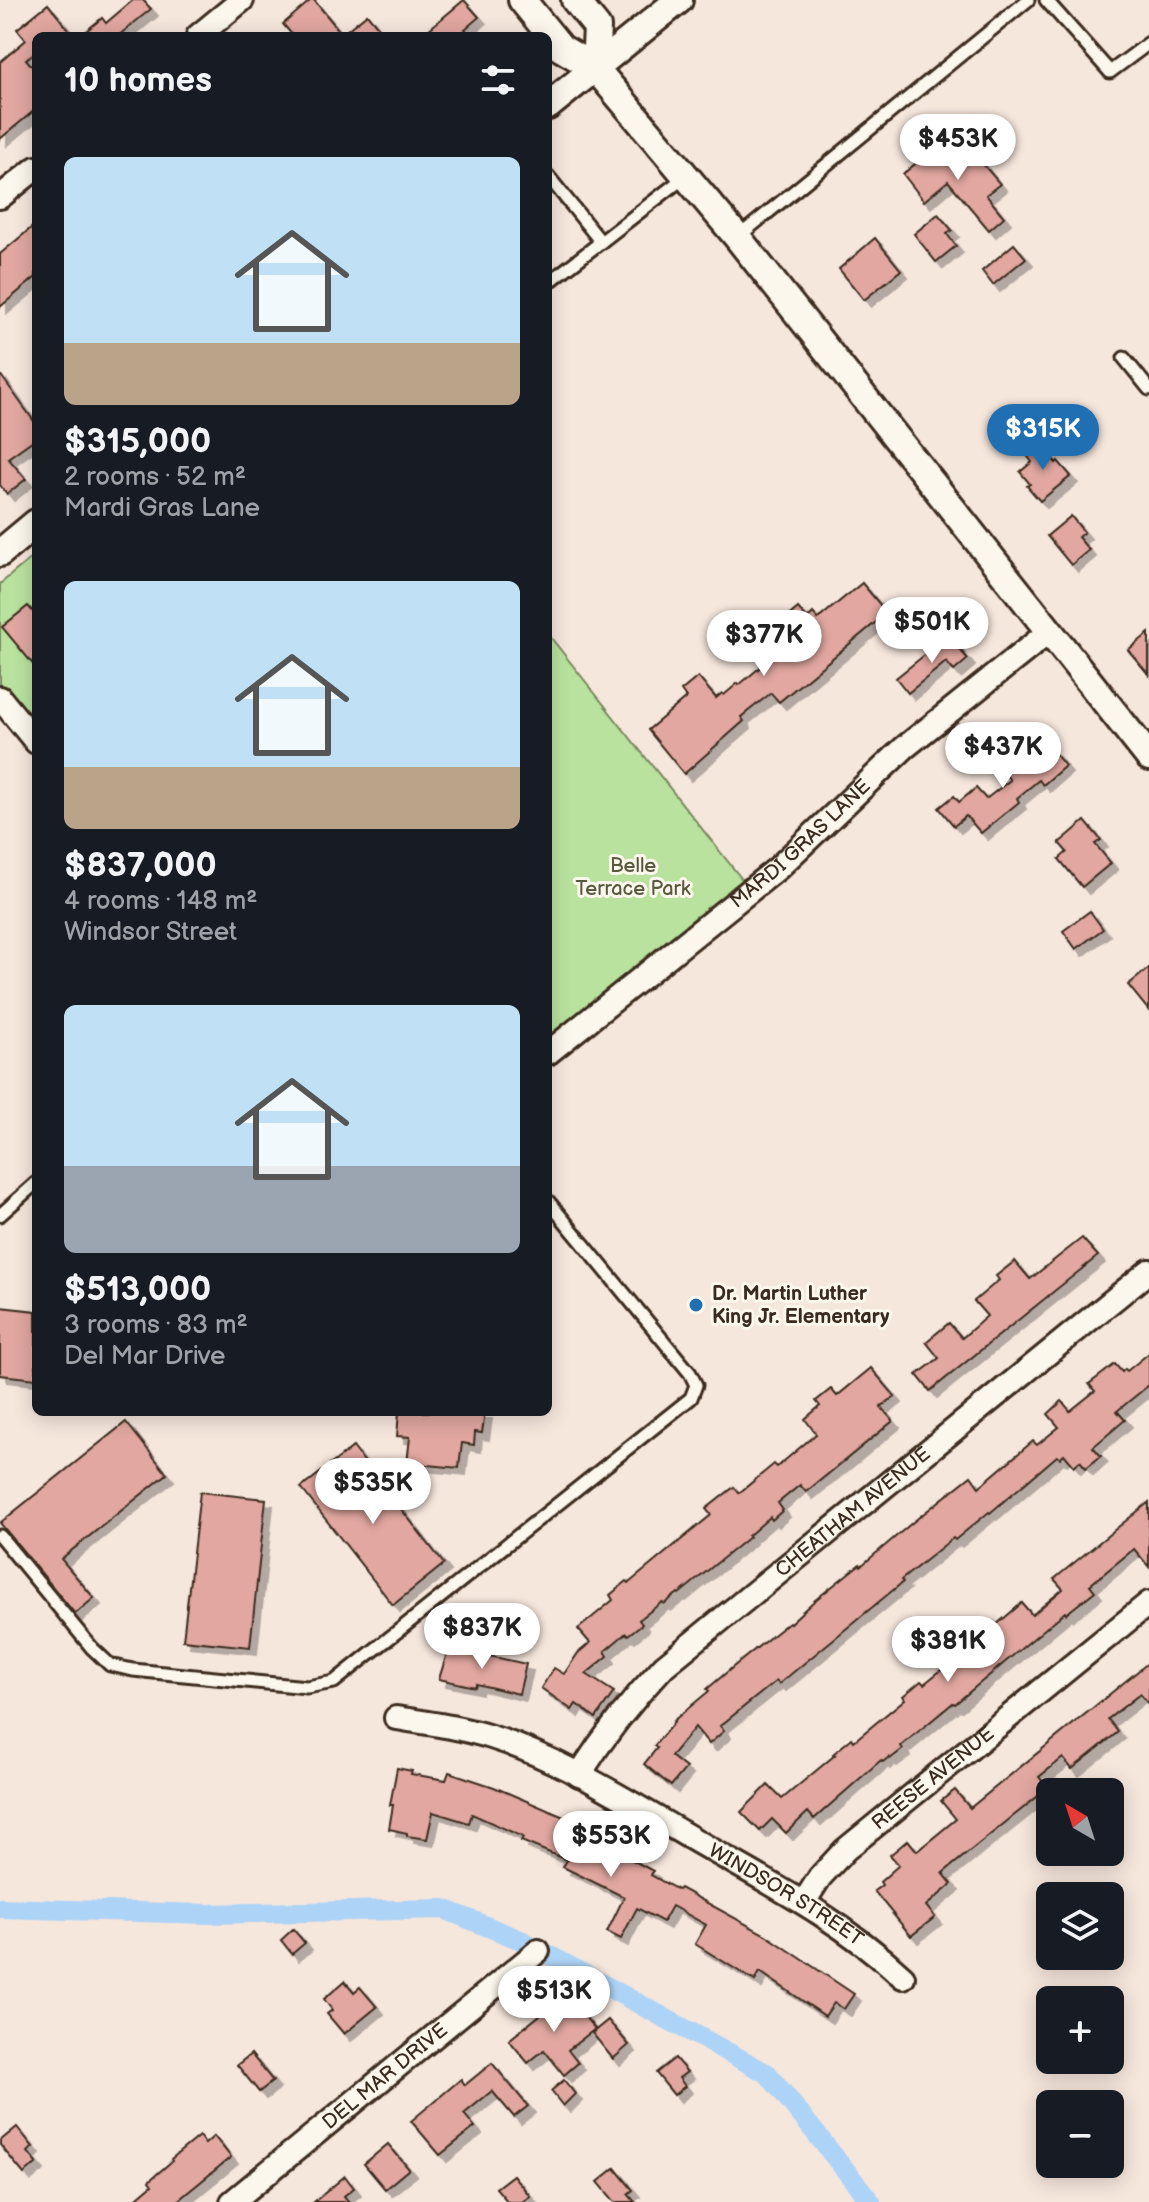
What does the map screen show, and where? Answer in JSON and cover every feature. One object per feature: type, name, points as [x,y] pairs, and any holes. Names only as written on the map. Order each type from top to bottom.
[{"type":"street","points":[[203,32],[242,0]]},
{"type":"street","points":[[522,0],[548,32]]},
{"type":"street","points":[[575,0],[597,27],[595,68]]},
{"type":"street","points":[[552,103],[679,0]]},
{"type":"street","points":[[552,37],[561,48],[595,68],[738,238],[1149,757]]},
{"type":"street","points":[[0,197],[32,171]]},
{"type":"street","points":[[0,553],[32,526]]},
{"type":"street","name":"MARDI GRAS LANE","points":[[552,1050],[778,868],[904,748],[1050,631]]},
{"type":"street","points":[[0,698],[32,737]]},
{"type":"street","name":"CHEATHAM AVENUE","points":[[579,1775],[630,1701],[664,1666],[1149,1271]]},
{"type":"street","name":"REESE AVENUE","points":[[804,1902],[820,1877],[845,1850],[1149,1603]]},
{"type":"street","name":"WINDSOR STREET","points":[[396,1718],[445,1725],[491,1737],[579,1775],[804,1902],[846,1929],[903,1977]]},
{"type":"street","name":"DEL MAR DRIVE","points":[[232,2202],[538,1951]]},
{"type":"lane","points":[[738,238],[1028,0]]},
{"type":"lane","points":[[1046,0],[1110,72],[1149,43]]},
{"type":"lane","points":[[552,280],[686,176]]},
{"type":"lane","points":[[552,181],[601,242]]},
{"type":"lane","points":[[1124,358],[1149,389]]},
{"type":"lane","points":[[0,1215],[32,1187]]},
{"type":"lane","points":[[0,1536],[92,1648],[110,1665],[133,1670],[307,1687],[334,1682],[691,1398],[696,1385],[690,1373],[552,1206]]},
{"type":"green space","points":[[32,557],[32,752],[0,711],[0,584]]},
{"type":"green space","name":"Belle Terrace Park","points":[[552,639],[752,892],[552,1054]]},
{"type":"building","points":[[133,0],[143,0],[151,9],[123,32],[85,32],[102,18],[106,23]]},
{"type":"building","points":[[314,0],[340,32],[290,32],[283,24]]},
{"type":"building","points":[[464,0],[479,17],[465,29],[468,32],[426,32]]},
{"type":"building","points":[[48,4],[71,32],[32,32],[32,55],[26,59],[32,66],[32,112],[0,139],[0,62],[26,40],[17,29]]},
{"type":"building","points":[[367,14],[382,32],[344,32]]},
{"type":"building","points":[[967,145],[1000,184],[986,195],[1004,217],[989,230],[948,181],[924,201],[903,174],[932,150],[944,164]]},
{"type":"building","points":[[938,214],[952,230],[947,234],[956,246],[936,262],[914,234]]},
{"type":"building","points":[[32,227],[32,280],[0,307],[0,254]]},
{"type":"building","points":[[875,238],[901,270],[864,300],[839,269]]},
{"type":"building","points":[[1014,244],[1026,258],[993,285],[982,271]]},
{"type":"building","points":[[0,374],[32,418],[32,441],[8,458],[26,479],[7,494],[0,485]]},
{"type":"building","points":[[1038,442],[1071,476],[1040,501],[1020,472],[1032,462],[1025,453]]},
{"type":"building","points":[[1071,516],[1084,532],[1078,537],[1089,550],[1071,565],[1047,536]]},
{"type":"building","points":[[862,583],[887,613],[779,702],[771,693],[741,717],[744,721],[684,774],[648,730],[686,698],[681,691],[698,677],[716,698],[722,693],[724,695],[790,642],[777,626],[798,608],[807,619],[813,613],[818,619]]},
{"type":"building","points":[[28,606],[32,610],[32,663],[2,627]]},
{"type":"building","points":[[1149,633],[1149,675],[1128,650]]},
{"type":"building","points":[[950,638],[968,659],[954,671],[946,662],[908,693],[896,678]]},
{"type":"building","points":[[1016,747],[1031,764],[1039,758],[1041,761],[1053,751],[1065,766],[1043,785],[1039,780],[1017,798],[1019,802],[981,833],[966,816],[954,826],[939,808],[954,796],[959,802],[976,788],[986,799],[1010,780],[996,763]]},
{"type":"building","points":[[1085,821],[1101,840],[1095,844],[1111,863],[1082,887],[1059,859],[1067,852],[1059,843]]},
{"type":"building","points":[[1090,911],[1103,929],[1076,949],[1063,931]]},
{"type":"building","points":[[1149,968],[1149,1011],[1128,985]]},
{"type":"building","points":[[1082,1238],[1098,1256],[930,1391],[917,1375],[939,1358],[926,1342],[949,1323],[962,1338],[987,1316],[974,1301],[999,1280],[996,1276],[1015,1261],[1030,1279]]},
{"type":"building","points":[[0,1307],[32,1311],[32,1379],[0,1375]]},
{"type":"building","points":[[1149,1353],[1149,1385],[1117,1411],[1125,1420],[1093,1447],[1101,1456],[1086,1468],[1080,1461],[1074,1466],[1064,1454],[1060,1458],[1057,1456],[990,1513],[901,1580],[903,1582],[779,1684],[776,1681],[720,1726],[724,1731],[709,1744],[695,1727],[671,1756],[686,1768],[671,1786],[644,1764],[673,1721],[814,1601],[971,1476],[979,1487],[1033,1441],[1037,1445],[1059,1427],[1048,1414],[1062,1401],[1070,1411],[1095,1391],[1089,1384],[1115,1364],[1122,1372],[1127,1371]]},
{"type":"building","points":[[871,1368],[895,1396],[881,1407],[893,1421],[806,1492],[800,1485],[778,1503],[783,1510],[772,1520],[770,1517],[679,1594],[664,1604],[662,1602],[639,1620],[642,1624],[605,1651],[608,1656],[586,1674],[614,1692],[596,1718],[576,1704],[572,1710],[541,1688],[554,1668],[564,1674],[578,1653],[590,1643],[578,1629],[613,1600],[610,1595],[711,1515],[706,1509],[734,1487],[739,1493],[774,1464],[777,1467],[816,1434],[805,1419],[820,1406],[816,1401],[831,1389],[837,1396]]},
{"type":"building","points":[[399,1416],[484,1416],[482,1433],[475,1432],[474,1445],[462,1443],[459,1468],[407,1463],[410,1437],[397,1436]]},
{"type":"building","points":[[126,1422],[167,1474],[61,1559],[94,1598],[75,1614],[0,1523]]},
{"type":"building","points":[[353,1447],[444,1564],[393,1605],[301,1488]]},
{"type":"building","points":[[200,1492],[266,1499],[250,1647],[183,1640]]},
{"type":"building","points":[[1149,1502],[1149,1567],[1134,1549],[1090,1585],[1095,1591],[953,1703],[901,1746],[903,1749],[890,1759],[881,1760],[814,1819],[808,1812],[786,1833],[772,1819],[760,1831],[741,1812],[768,1785],[782,1799],[852,1738],[854,1741],[905,1699],[903,1696],[921,1681],[924,1684],[960,1655],[965,1661],[989,1641],[982,1632],[994,1622],[996,1625],[1022,1603],[1032,1615],[1063,1589],[1054,1579]]},
{"type":"building","points":[[449,1647],[526,1664],[519,1694],[439,1679]]},
{"type":"building","points":[[1149,1662],[1149,1705],[1140,1694],[1108,1719],[1118,1732],[1072,1769],[1063,1758],[1036,1778],[1036,1798],[943,1873],[952,1884],[926,1906],[935,1917],[911,1936],[874,1891],[899,1865],[890,1855],[908,1840],[917,1851],[956,1819],[941,1801],[955,1790],[970,1808]]},
{"type":"building","points":[[397,1768],[412,1771],[411,1774],[446,1780],[449,1772],[494,1787],[571,1820],[567,1829],[599,1846],[601,1843],[653,1871],[651,1875],[766,1935],[854,1994],[844,2009],[834,2003],[825,2016],[760,1972],[755,1981],[695,1944],[706,1925],[672,1906],[663,1922],[637,1908],[621,1939],[607,1932],[624,1897],[563,1867],[567,1860],[521,1841],[523,1837],[472,1814],[469,1823],[433,1812],[427,1839],[389,1829]]},
{"type":"building","points":[[293,1929],[305,1943],[292,1954],[281,1940]]},
{"type":"building","points":[[345,1981],[354,1992],[360,1987],[377,2007],[344,2034],[327,2014],[332,2010],[324,1999]]},
{"type":"building","points":[[566,1994],[595,2029],[568,2050],[578,2063],[564,2075],[544,2050],[528,2063],[509,2040]]},
{"type":"building","points":[[608,2020],[629,2045],[613,2059],[592,2033]]},
{"type":"building","points":[[251,2054],[273,2081],[259,2092],[237,2065]]},
{"type":"building","points":[[675,2058],[687,2072],[679,2078],[685,2086],[674,2095],[656,2073]]},
{"type":"building","points":[[492,2063],[528,2106],[514,2117],[492,2091],[464,2114],[475,2127],[440,2155],[411,2121],[461,2079],[465,2085]]},
{"type":"building","points":[[564,2080],[575,2094],[563,2106],[551,2091]]},
{"type":"building","points":[[17,2127],[33,2147],[28,2152],[37,2163],[24,2174],[0,2145],[0,2141]]},
{"type":"building","points":[[199,2136],[205,2144],[214,2136],[231,2157],[176,2202],[132,2202],[152,2185],[149,2181],[171,2159]]},
{"type":"building","points":[[388,2144],[409,2169],[385,2189],[364,2164]]},
{"type":"building","points":[[615,2168],[633,2190],[628,2194],[635,2202],[615,2202],[598,2182]]},
{"type":"building","points":[[513,2175],[530,2196],[522,2202],[508,2202],[496,2188]]},
{"type":"building","points":[[345,2176],[354,2188],[344,2196],[349,2202],[314,2202]]},
{"type":"waterway","points":[[0,1908],[207,1914],[444,1909],[523,1941],[768,2074],[871,2202]]},
{"type":"place","name":"Dr. Martin Luther King Jr. Elementary","points":[[696,1305]]}]
